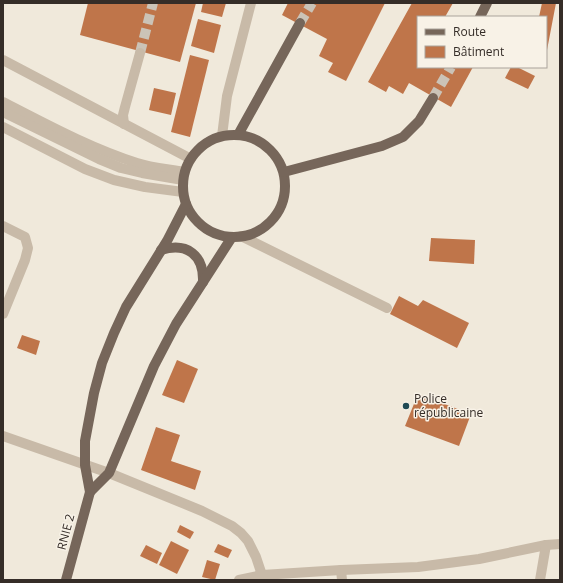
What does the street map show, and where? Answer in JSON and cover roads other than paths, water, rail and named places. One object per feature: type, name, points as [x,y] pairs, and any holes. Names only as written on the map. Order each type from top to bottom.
[{"type":"main road","points":[[480,16],[487,3]]},
{"type":"main road","points":[[238,135],[300,23]]},
{"type":"main road","points":[[284,172],[382,146],[403,137],[419,121],[433,98]]},
{"type":"main road","points":[[238,135],[254,139],[268,147],[278,158],[284,172],[286,192],[280,210],[268,225],[251,235],[236,237],[212,232],[196,221],[186,204],[183,192],[184,176],[191,159],[199,149],[210,141],[222,136],[238,135]]},
{"type":"main road","name":"RNIE 2","points":[[66,580],[90,492],[85,466],[85,441],[88,420],[102,363],[126,307],[161,250],[186,204]]},
{"type":"main road","name":"RNIE 2","points":[[90,492],[109,473],[154,366],[176,324],[203,282],[236,237]]},
{"type":"main road","points":[[161,250],[172,247],[182,248],[192,253],[200,261],[204,271],[203,282]]},
{"type":"street","points":[[222,136],[227,96],[251,3]]},
{"type":"street","points":[[124,124],[123,115],[140,53]]},
{"type":"street","points":[[3,60],[191,159]]},
{"type":"street","points":[[3,102],[98,148],[137,163],[184,176]]},
{"type":"street","points":[[3,112],[121,168],[142,173],[184,176]]},
{"type":"street","points":[[3,127],[85,168],[114,180],[145,187],[183,192]]},
{"type":"street","points":[[3,226],[25,237],[28,248],[25,260],[3,314]]},
{"type":"street","points":[[236,237],[387,308]]},
{"type":"street","points":[[3,436],[85,466],[109,473],[202,511],[232,526],[248,541],[256,557],[262,576]]},
{"type":"street","points":[[239,580],[262,576],[342,575],[418,567],[478,559],[546,545],[560,544]]},
{"type":"street","points":[[540,580],[546,545]]},
{"type":"tunnel","points":[[140,53],[153,3]]},
{"type":"tunnel","points":[[300,23],[312,3]]},
{"type":"tunnel","points":[[433,98],[450,68]]},
{"type":"place","name":"Police républicaine","points":[[406,406]]}]
